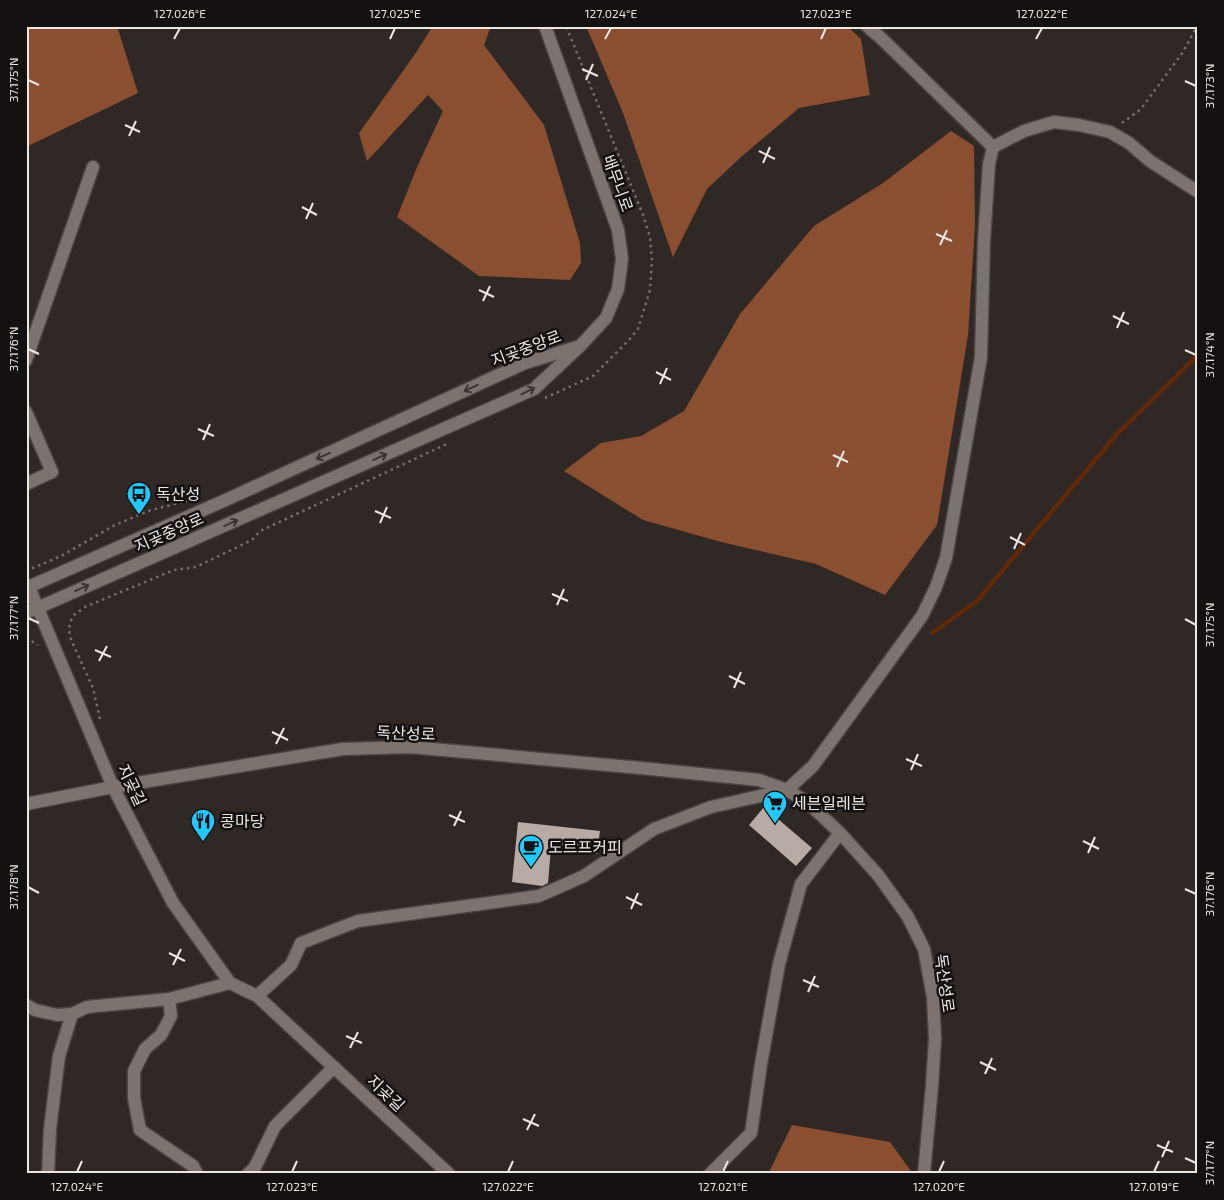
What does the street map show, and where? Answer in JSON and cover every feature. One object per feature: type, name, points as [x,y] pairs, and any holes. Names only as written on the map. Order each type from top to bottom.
[{"type":"street","name":"배무니로","points":[[545,26],[618,230],[622,260],[618,289],[606,318],[582,345]]},
{"type":"street","points":[[867,26],[993,147]]},
{"type":"street","points":[[257,996],[291,965],[301,943],[358,921],[539,896],[584,876],[654,829],[711,807],[788,790],[813,766],[922,616],[939,580],[946,558],[980,357],[984,240],[989,164],[993,147],[1024,131],[1054,122],[1080,125],[1110,132],[1198,192]]},
{"type":"street","points":[[26,360],[93,166]]},
{"type":"street","name":"지곶중앙로","points":[[28,587],[219,503],[525,363],[582,345]]},
{"type":"street","name":"지곶중앙로","points":[[32,611],[534,389],[582,345]]},
{"type":"street","points":[[26,412],[52,472],[26,484]]},
{"type":"street","name":"지곶길","points":[[28,587],[32,611],[113,787],[173,903],[230,983],[257,996],[448,1174]]},
{"type":"street","name":"독산성로","points":[[26,804],[113,787],[343,748],[410,748],[758,780],[788,790],[807,802],[840,833],[878,875],[908,917],[924,949],[933,997],[934,1039],[924,1174]]},
{"type":"street","points":[[710,1174],[752,1133],[761,1064],[780,964],[801,884],[840,833]]},
{"type":"street","points":[[26,1005],[35,1010],[57,1016],[72,1014],[87,1007],[169,999],[230,983]]},
{"type":"street","points":[[169,999],[171,1016],[161,1035],[145,1049],[134,1071],[134,1098],[140,1130],[193,1166],[197,1174]]},
{"type":"street","points":[[48,1174],[50,1129],[59,1056],[72,1014]]},
{"type":"street","points":[[248,1174],[255,1167],[275,1126],[334,1067]]},
{"type":"path","points":[[539,401],[593,376],[638,329],[647,298],[652,262],[650,237],[643,215],[566,26]]},
{"type":"path","points":[[1110,132],[1141,109],[1183,52],[1197,26]]},
{"type":"path","points":[[102,725],[93,688],[70,637],[70,622],[74,615],[85,608],[174,570],[196,567],[252,540],[260,531],[449,443]]},
{"type":"path","points":[[26,571],[61,556],[115,525],[151,510],[192,500]]},
{"type":"shaded area","points":[[26,26],[117,26],[138,93],[26,147]]},
{"type":"shaded area","points":[[433,26],[491,26],[484,45],[544,125],[580,243],[581,263],[570,280],[479,276],[397,217],[417,167],[443,111],[428,95],[367,161],[359,133]]},
{"type":"shaded area","points":[[586,26],[847,26],[861,39],[870,95],[799,108],[741,157],[707,189],[673,257],[623,113]]},
{"type":"shaded area","points":[[951,131],[974,146],[975,225],[968,335],[937,525],[885,595],[816,564],[721,542],[643,520],[564,471],[601,443],[641,436],[684,411],[740,314],[814,226],[883,183]]},
{"type":"shaded area","points":[[792,1125],[890,1142],[913,1174],[768,1174]]},
{"type":"building","points":[[764,807],[812,848],[796,866],[749,825]]},
{"type":"building","name":"도르프커피","points":[[518,822],[600,831],[597,854],[551,848],[548,883],[542,886],[512,882]]},
{"type":"waterway","points":[[932,633],[976,602],[1117,434],[1198,355]]},
{"type":"place","name":"독산성","points":[[139,515]]},
{"type":"place","name":"세븐일레븐","points":[[775,824]]},
{"type":"place","name":"콩마당","points":[[203,842]]},
{"type":"place","name":"도르프커피","points":[[531,868]]}]
